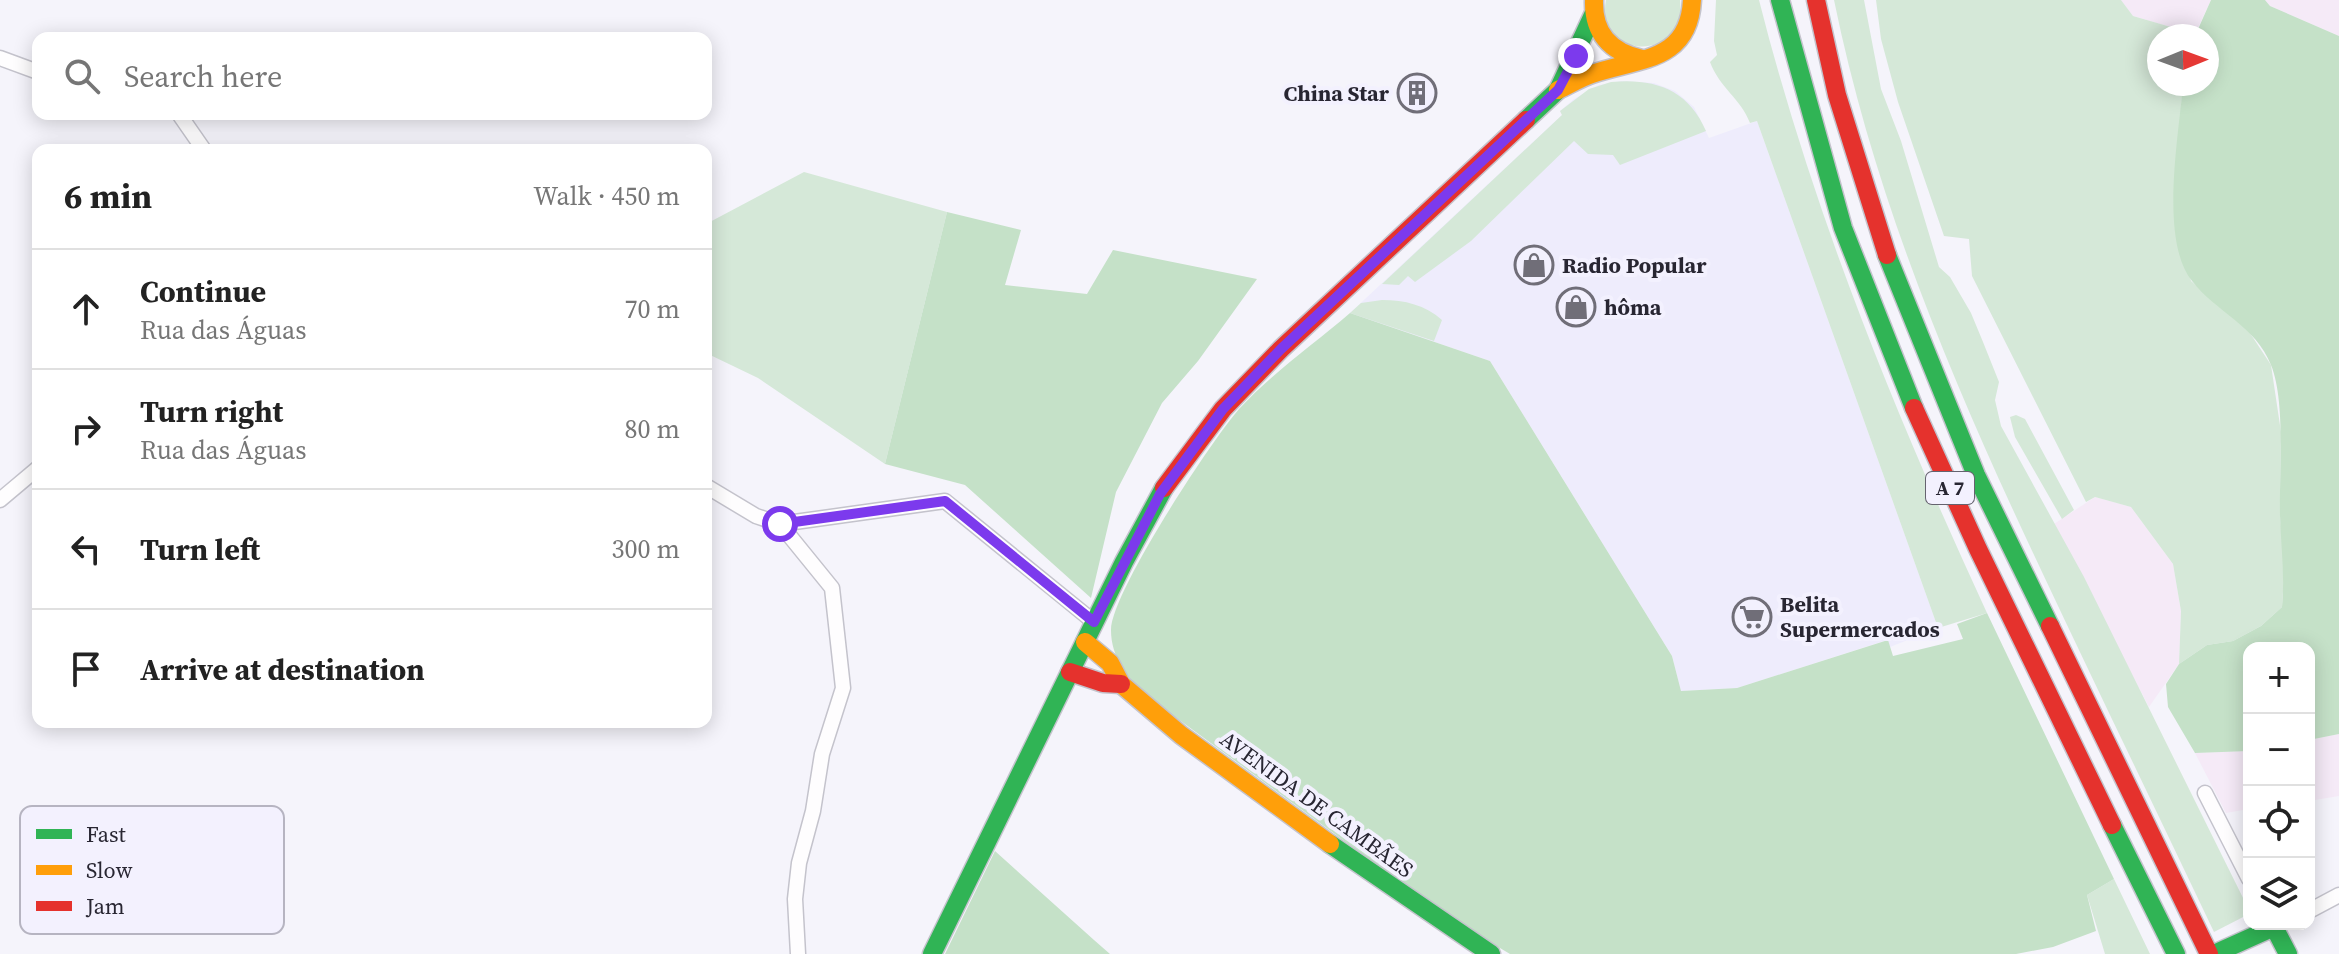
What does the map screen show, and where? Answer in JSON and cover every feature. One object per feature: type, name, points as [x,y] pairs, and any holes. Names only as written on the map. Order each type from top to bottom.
[{"type":"main road","name":"A 7","points":[[1780,0],[1805,103],[1869,299],[1959,508],[2176,954]]},
{"type":"main road","name":"A 7","points":[[1816,0],[1837,95],[1897,286],[1976,475],[2212,954]]},
{"type":"main road","points":[[932,954],[1160,494],[1223,409],[1281,349],[1558,90],[1592,74],[1665,54],[1677,45],[1686,34],[1693,2]]},
{"type":"main road","points":[[1594,8],[1605,42],[1617,52],[1642,59]]},
{"type":"main road","points":[[1558,90],[1594,8]]},
{"type":"main road","name":"AVENIDA DE CAMBÃES","points":[[1085,642],[1110,663],[1121,684],[1181,735],[1317,835],[1491,954]]},
{"type":"main road","name":"AVENIDA DE CAMBÃES","points":[[1070,672],[1103,683],[1121,684]]},
{"type":"main road","points":[[2212,954],[2264,930]]},
{"type":"main road","points":[[2273,930],[2288,954]]},
{"type":"street","points":[[0,58],[32,70]]},
{"type":"street","points":[[183,120],[200,144]]},
{"type":"street","points":[[0,500],[32,473]]},
{"type":"street","points":[[712,490],[756,516],[780,524],[945,501],[1094,622]]},
{"type":"street","points":[[780,524],[832,588],[843,688],[822,754],[813,811],[799,863],[795,899],[798,954]]},
{"type":"street","points":[[2205,793],[2243,867]]},
{"type":"street","points":[[2315,908],[2339,895]]},
{"type":"shaded area","points":[[2121,0],[2211,0],[2200,24],[2161,24],[2133,16]]},
{"type":"shaded area","points":[[2265,0],[2339,0],[2339,36],[2270,6]]},
{"type":"shaded area","points":[[1622,81],[1654,83],[1675,91],[1694,107],[1709,138],[1757,121],[1938,628],[1890,647],[1887,640],[1737,688],[1681,691],[1672,656],[1490,361],[1350,313],[1562,115],[1560,111],[1574,99],[1599,85]]},
{"type":"shaded area","points":[[2095,497],[2131,507],[2173,564],[2181,611],[2179,664],[2149,707],[2054,524]]},
{"type":"shaded area","points":[[2339,734],[2339,796],[2315,800],[2315,739]]},
{"type":"shaded area","points":[[2243,751],[2243,810],[2226,813],[2195,753]]},
{"type":"green space","points":[[1606,0],[1680,0],[1678,21],[1670,36],[1656,44],[1641,46],[1626,43],[1613,34],[1606,20]]},
{"type":"green space","points":[[1716,0],[1759,0],[1804,158],[1859,312],[1920,463],[1987,613],[1938,628],[1757,121],[1750,123],[1710,62],[1717,55],[1714,41]]},
{"type":"green space","points":[[1834,0],[1864,0],[1881,89],[1901,141],[1939,267],[1950,277],[1971,313],[1999,382],[1995,400],[2001,426],[2084,577],[2243,898],[2243,917],[2214,932],[2042,572],[1949,363],[1895,221],[1851,75]]},
{"type":"green space","points":[[1876,0],[2121,0],[2133,16],[2161,24],[2147,24],[2147,96],[2182,96],[2175,189],[2191,281],[2248,330],[2271,365],[2281,432],[2280,518],[2285,561],[2282,607],[2261,626],[2233,641],[2207,645],[2179,664],[2181,611],[2173,564],[2131,507],[2095,497],[2086,502],[1972,276],[1969,239],[1944,236],[1898,102],[1881,39]]},
{"type":"green space","points":[[2211,0],[2265,0],[2270,6],[2339,36],[2339,734],[2315,739],[2315,642],[2243,642],[2243,751],[2195,753],[2168,707],[2166,684],[2179,664],[2207,645],[2233,641],[2261,626],[2282,607],[2283,584],[2281,439],[2276,380],[2256,340],[2192,281],[2182,263],[2176,240],[2175,158],[2182,96],[2219,96],[2219,24],[2200,24]]},
{"type":"green space","points":[[1611,82],[1641,82],[1668,89],[1690,105],[1706,131],[1620,165],[1613,155],[1588,154],[1574,141],[1471,241],[1415,282],[1408,276],[1399,285],[1382,284],[1562,115],[1560,111],[1589,89]]},
{"type":"green space","points":[[804,172],[947,212],[885,464],[758,378],[712,356],[712,221]]},
{"type":"green space","points":[[947,212],[1021,230],[1005,285],[1087,294],[1113,250],[1257,279],[1198,361],[1162,403],[1116,492],[1091,598],[965,485],[885,464]]},
{"type":"green space","points":[[1382,300],[1414,304],[1442,320],[1434,341],[1350,313],[1361,303]]},
{"type":"green space","points":[[1350,313],[1490,361],[1672,656],[1681,691],[1737,688],[1888,640],[1893,656],[1963,639],[1957,624],[1987,613],[2114,879],[2087,895],[2096,931],[2053,947],[2016,954],[1510,954],[1448,917],[1148,697],[1122,667],[1112,640],[1115,611],[1127,584],[1164,518],[1225,426],[1251,396]]},
{"type":"green space","points":[[2016,415],[2025,419],[2074,510],[2062,519],[2015,437],[2010,417]]},
{"type":"green space","points":[[995,851],[1094,940],[1110,954],[945,954]]},
{"type":"green space","points":[[2114,879],[2150,954],[2105,954],[2087,895]]},
{"type":"traffic: fast","points":[[1780,0],[1843,228],[1914,408]]},
{"type":"traffic: fast","points":[[1526,120],[1558,90],[1593,15]]},
{"type":"traffic: fast","points":[[1887,255],[1976,475],[2050,626]]},
{"type":"traffic: fast","points":[[932,954],[1124,562],[1164,488]]},
{"type":"traffic: fast","points":[[2112,825],[2176,954]]},
{"type":"traffic: fast","points":[[1330,844],[1491,954]]},
{"type":"traffic: fast","points":[[2214,954],[2274,927],[2288,954]]},
{"type":"traffic: slow","points":[[1594,0],[1597,22],[1606,39],[1612,46],[1642,59]]},
{"type":"traffic: slow","points":[[1558,90],[1588,76],[1644,60],[1671,46],[1682,35],[1689,20],[1692,0]]},
{"type":"traffic: slow","points":[[1085,642],[1110,663],[1121,684],[1181,735],[1330,844]]},
{"type":"traffic: jam","points":[[1816,0],[1837,95],[1887,255]]},
{"type":"traffic: jam","points":[[1164,488],[1223,409],[1281,349],[1526,120]]},
{"type":"traffic: jam","points":[[1914,408],[1978,549],[2112,825]]},
{"type":"traffic: jam","points":[[2050,626],[2209,954]]},
{"type":"traffic: jam","points":[[1070,672],[1103,683],[1121,684]]},
{"type":"place","name":"China Star","points":[[1417,93]]},
{"type":"place","name":"Radio Popular","points":[[1534,265]]},
{"type":"place","name":"hôma","points":[[1576,307]]},
{"type":"place","name":"Belita Supermercados","points":[[1752,617]]},
{"type":"route","points":[[780,524],[945,501],[1094,622],[1160,494],[1189,450],[1223,409],[1281,349],[1558,90],[1576,56]]}]
